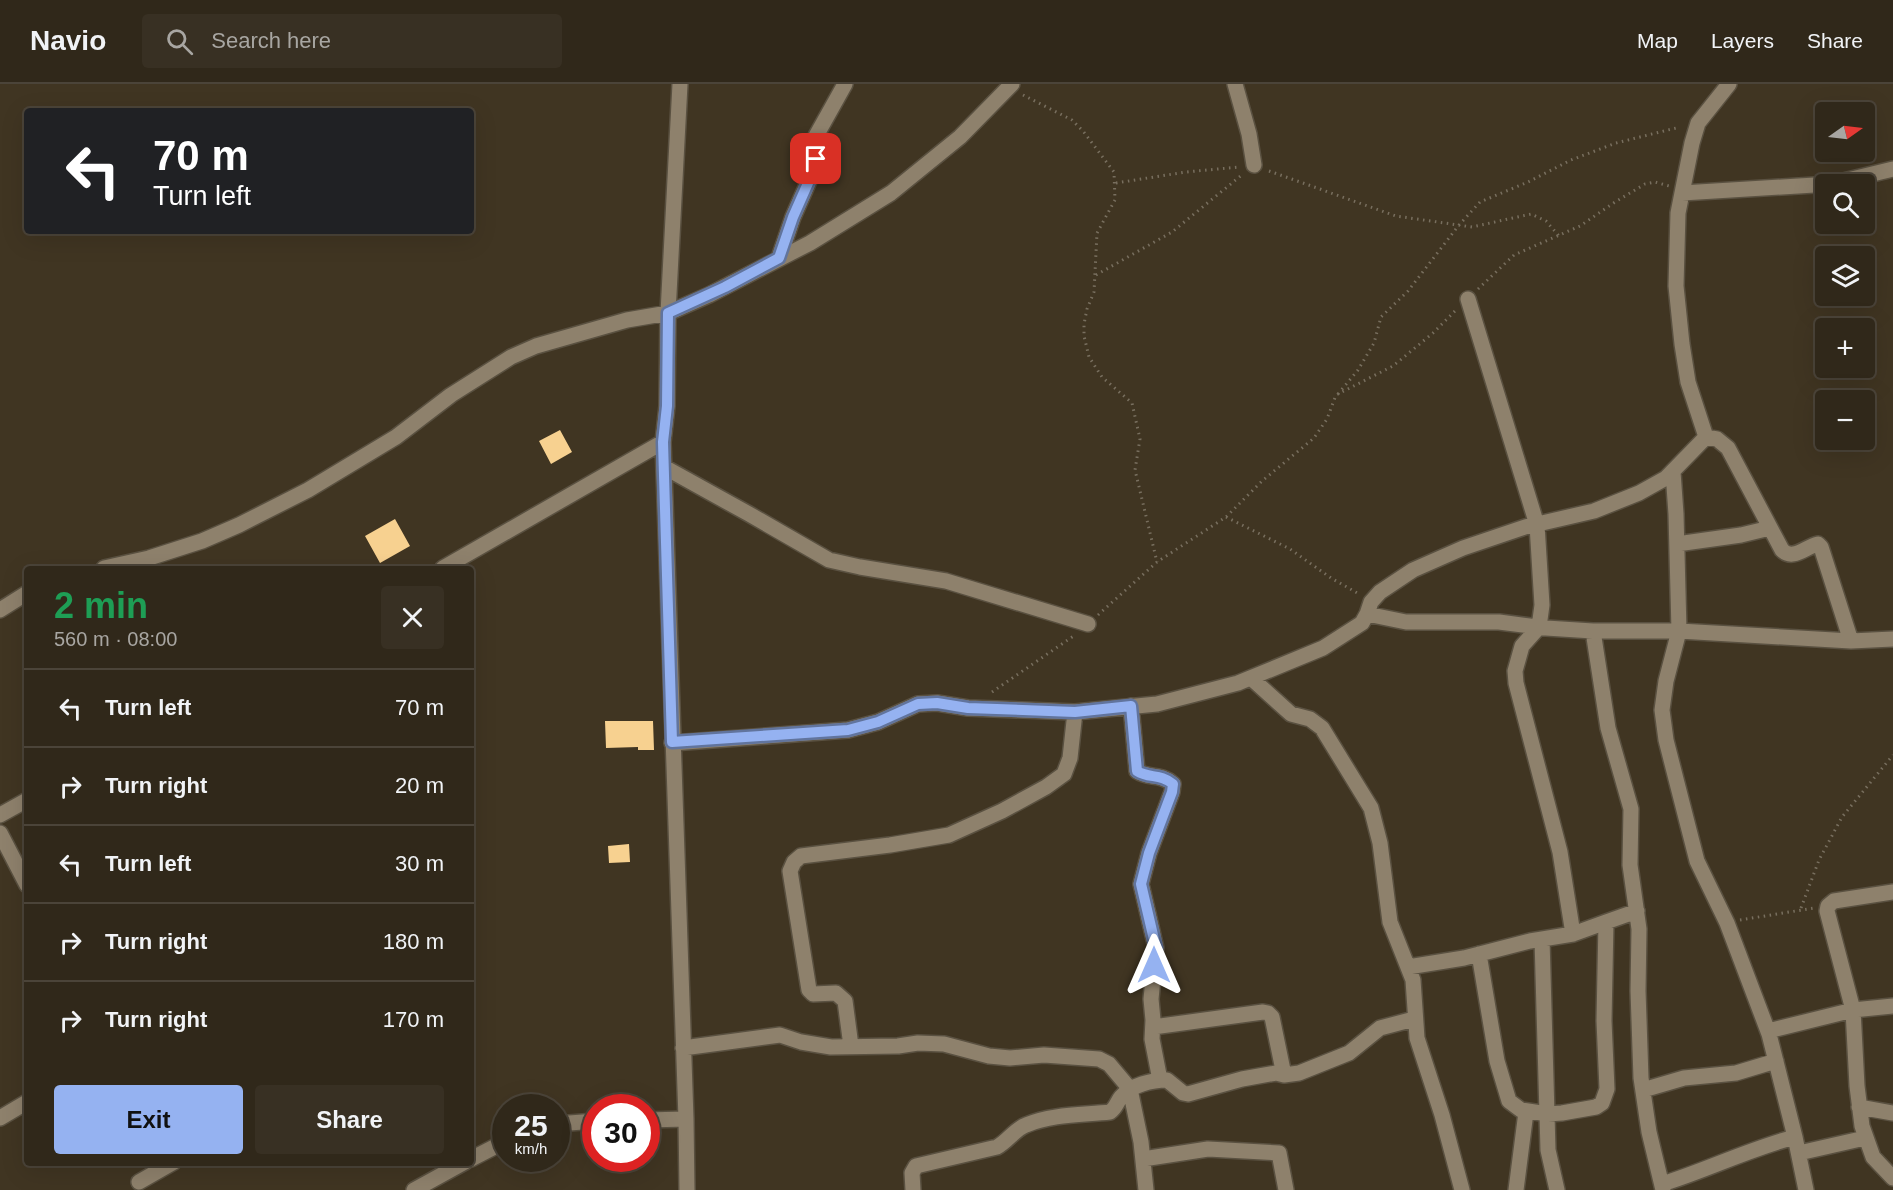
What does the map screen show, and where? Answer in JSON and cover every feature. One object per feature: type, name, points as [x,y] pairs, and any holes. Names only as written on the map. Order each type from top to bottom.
[{"type":"street","points":[[680,84],[668,313],[667,406],[663,442],[687,1190]]},
{"type":"street","points":[[779,258],[793,217],[812,174],[816,159],[816,136],[845,84]]},
{"type":"street","points":[[1234,84],[1249,134],[1254,165]]},
{"type":"street","points":[[1706,436],[1688,382],[1682,344],[1676,286],[1678,213],[1698,123],[1729,84]]},
{"type":"street","points":[[113,566],[149,558],[202,541],[308,490],[396,437],[451,395],[511,357],[536,346],[627,320],[668,313],[741,279],[827,234],[891,193],[960,137],[1007,85]]},
{"type":"street","points":[[1682,193],[1831,184],[1893,169]]},
{"type":"street","points":[[1468,299],[1537,525],[1542,605],[1539,627],[1522,646],[1515,671],[1515,683],[1560,852],[1573,934]]},
{"type":"street","points":[[672,742],[848,730],[878,722],[918,704],[937,703],[968,708],[1075,712],[1157,704],[1251,678],[1323,648],[1362,623],[1380,592],[1413,570],[1463,548],[1525,527],[1594,511],[1639,493],[1666,478],[1706,436]]},
{"type":"street","points":[[1706,436],[1717,439],[1728,448],[1786,554],[1791,555],[1818,544],[1821,547],[1851,641]]},
{"type":"street","points":[[446,566],[663,442]]},
{"type":"street","points":[[664,467],[829,560],[946,581],[1088,624]]},
{"type":"street","points":[[1673,472],[1679,631],[1666,681],[1662,710],[1666,740],[1698,861],[1727,923],[1768,1031],[1806,1190]]},
{"type":"street","points":[[1677,544],[1741,535],[1770,528]]},
{"type":"street","points":[[0,610],[24,595]]},
{"type":"street","points":[[1369,608],[1406,622],[1498,622],[1593,632],[1679,631],[1851,641],[1893,639]]},
{"type":"street","points":[[1593,632],[1608,728],[1631,809],[1630,873],[1637,911],[1640,960],[1639,1042],[1649,1132],[1662,1187],[1755,1148],[1795,1137]]},
{"type":"street","points":[[1251,678],[1291,714],[1310,719],[1322,728],[1371,808],[1380,843],[1390,922],[1394,937],[1413,980],[1417,1038],[1442,1115],[1462,1190]]},
{"type":"street","points":[[1131,706],[1137,771],[1166,778],[1173,784],[1149,853],[1141,884],[1156,948],[1150,999],[1152,1039],[1161,1080]]},
{"type":"street","points":[[851,1046],[845,1001],[836,993],[813,994],[809,990],[790,871],[794,862],[801,856],[949,835],[1020,801],[1064,774],[1070,758],[1075,712]]},
{"type":"street","points":[[0,815],[24,802]]},
{"type":"street","points":[[0,833],[24,879]]},
{"type":"street","points":[[1893,892],[1834,901],[1828,906],[1853,1010],[1859,1107],[1865,1138],[1873,1157],[1893,1178]]},
{"type":"street","points":[[1408,967],[1573,934],[1637,911]]},
{"type":"street","points":[[1479,954],[1497,1061],[1506,1097],[1513,1105],[1527,1112],[1562,1113],[1596,1107],[1604,1100],[1607,1089],[1604,1021],[1606,922]]},
{"type":"street","points":[[1542,939],[1548,1150],[1557,1190]]},
{"type":"street","points":[[1768,1031],[1853,1010],[1893,1006]]},
{"type":"street","points":[[1153,1027],[1268,1013],[1272,1017],[1284,1075]]},
{"type":"street","points":[[913,1190],[912,1173],[919,1165],[997,1147],[1006,1142],[1020,1128],[1036,1122],[1113,1111],[1122,1096],[1130,1089],[1161,1080],[1168,1081],[1183,1093],[1188,1094],[1242,1079],[1284,1075],[1305,1070],[1348,1053],[1380,1028],[1414,1019]]},
{"type":"street","points":[[683,1048],[780,1035],[801,1042],[831,1047],[944,1044],[989,1056],[1010,1058],[1044,1055],[1099,1059],[1109,1064],[1130,1089],[1143,1159],[1146,1190]]},
{"type":"street","points":[[1643,1090],[1683,1078],[1736,1073],[1776,1062]]},
{"type":"street","points":[[0,1118],[24,1104]]},
{"type":"street","points":[[1859,1107],[1893,1113]]},
{"type":"street","points":[[1516,1190],[1527,1112]]},
{"type":"street","points":[[660,1120],[686,1119]]},
{"type":"street","points":[[1799,1153],[1865,1138]]},
{"type":"street","points":[[474,1157],[492,1148]]},
{"type":"street","points":[[1143,1159],[1208,1149],[1277,1152],[1281,1156],[1286,1190]]},
{"type":"street","points":[[137,1186],[142,1166]]},
{"type":"street","points":[[137,1186],[168,1166]]},
{"type":"street","points":[[414,1190],[458,1166]]},
{"type":"path","points":[[1007,85],[1072,120],[1114,172],[1115,200],[1097,233],[1094,292],[1084,324],[1089,357],[1101,377],[1132,403],[1140,439],[1135,470],[1157,562]]},
{"type":"path","points":[[968,708],[1069,641],[1157,562],[1226,517],[1262,481],[1314,438],[1327,419],[1336,395],[1358,370],[1374,343],[1381,317],[1408,291],[1480,202],[1528,182],[1571,160],[1616,143],[1698,123]]},
{"type":"path","points":[[1116,183],[1186,172],[1254,165],[1396,216],[1472,227],[1531,214],[1546,221],[1559,236]]},
{"type":"path","points":[[1096,275],[1172,232],[1254,165]]},
{"type":"path","points":[[1336,395],[1393,366],[1433,333],[1514,255],[1580,226],[1645,184],[1663,183],[1682,193]]},
{"type":"path","points":[[1226,517],[1290,549],[1369,608]]},
{"type":"path","points":[[1801,908],[1819,860],[1842,817],[1893,755]]},
{"type":"path","points":[[1727,923],[1801,908],[1828,906]]},
{"type":"building","points":[[560,430],[572,452],[551,464],[539,441]]},
{"type":"building","points":[[395,519],[410,546],[380,563],[365,536]]},
{"type":"building","points":[[605,721],[653,721],[654,750],[638,750],[638,747],[606,748]]},
{"type":"building","points":[[629,844],[630,862],[609,863],[608,846]]},
{"type":"route","points":[[816,159],[779,258],[709,295],[668,313],[667,406],[663,442],[672,742],[848,730],[878,722],[918,704],[937,703],[968,708],[1075,712],[1131,706],[1137,771],[1166,778],[1173,784],[1149,853],[1141,884],[1156,948],[1154,965]]}]
